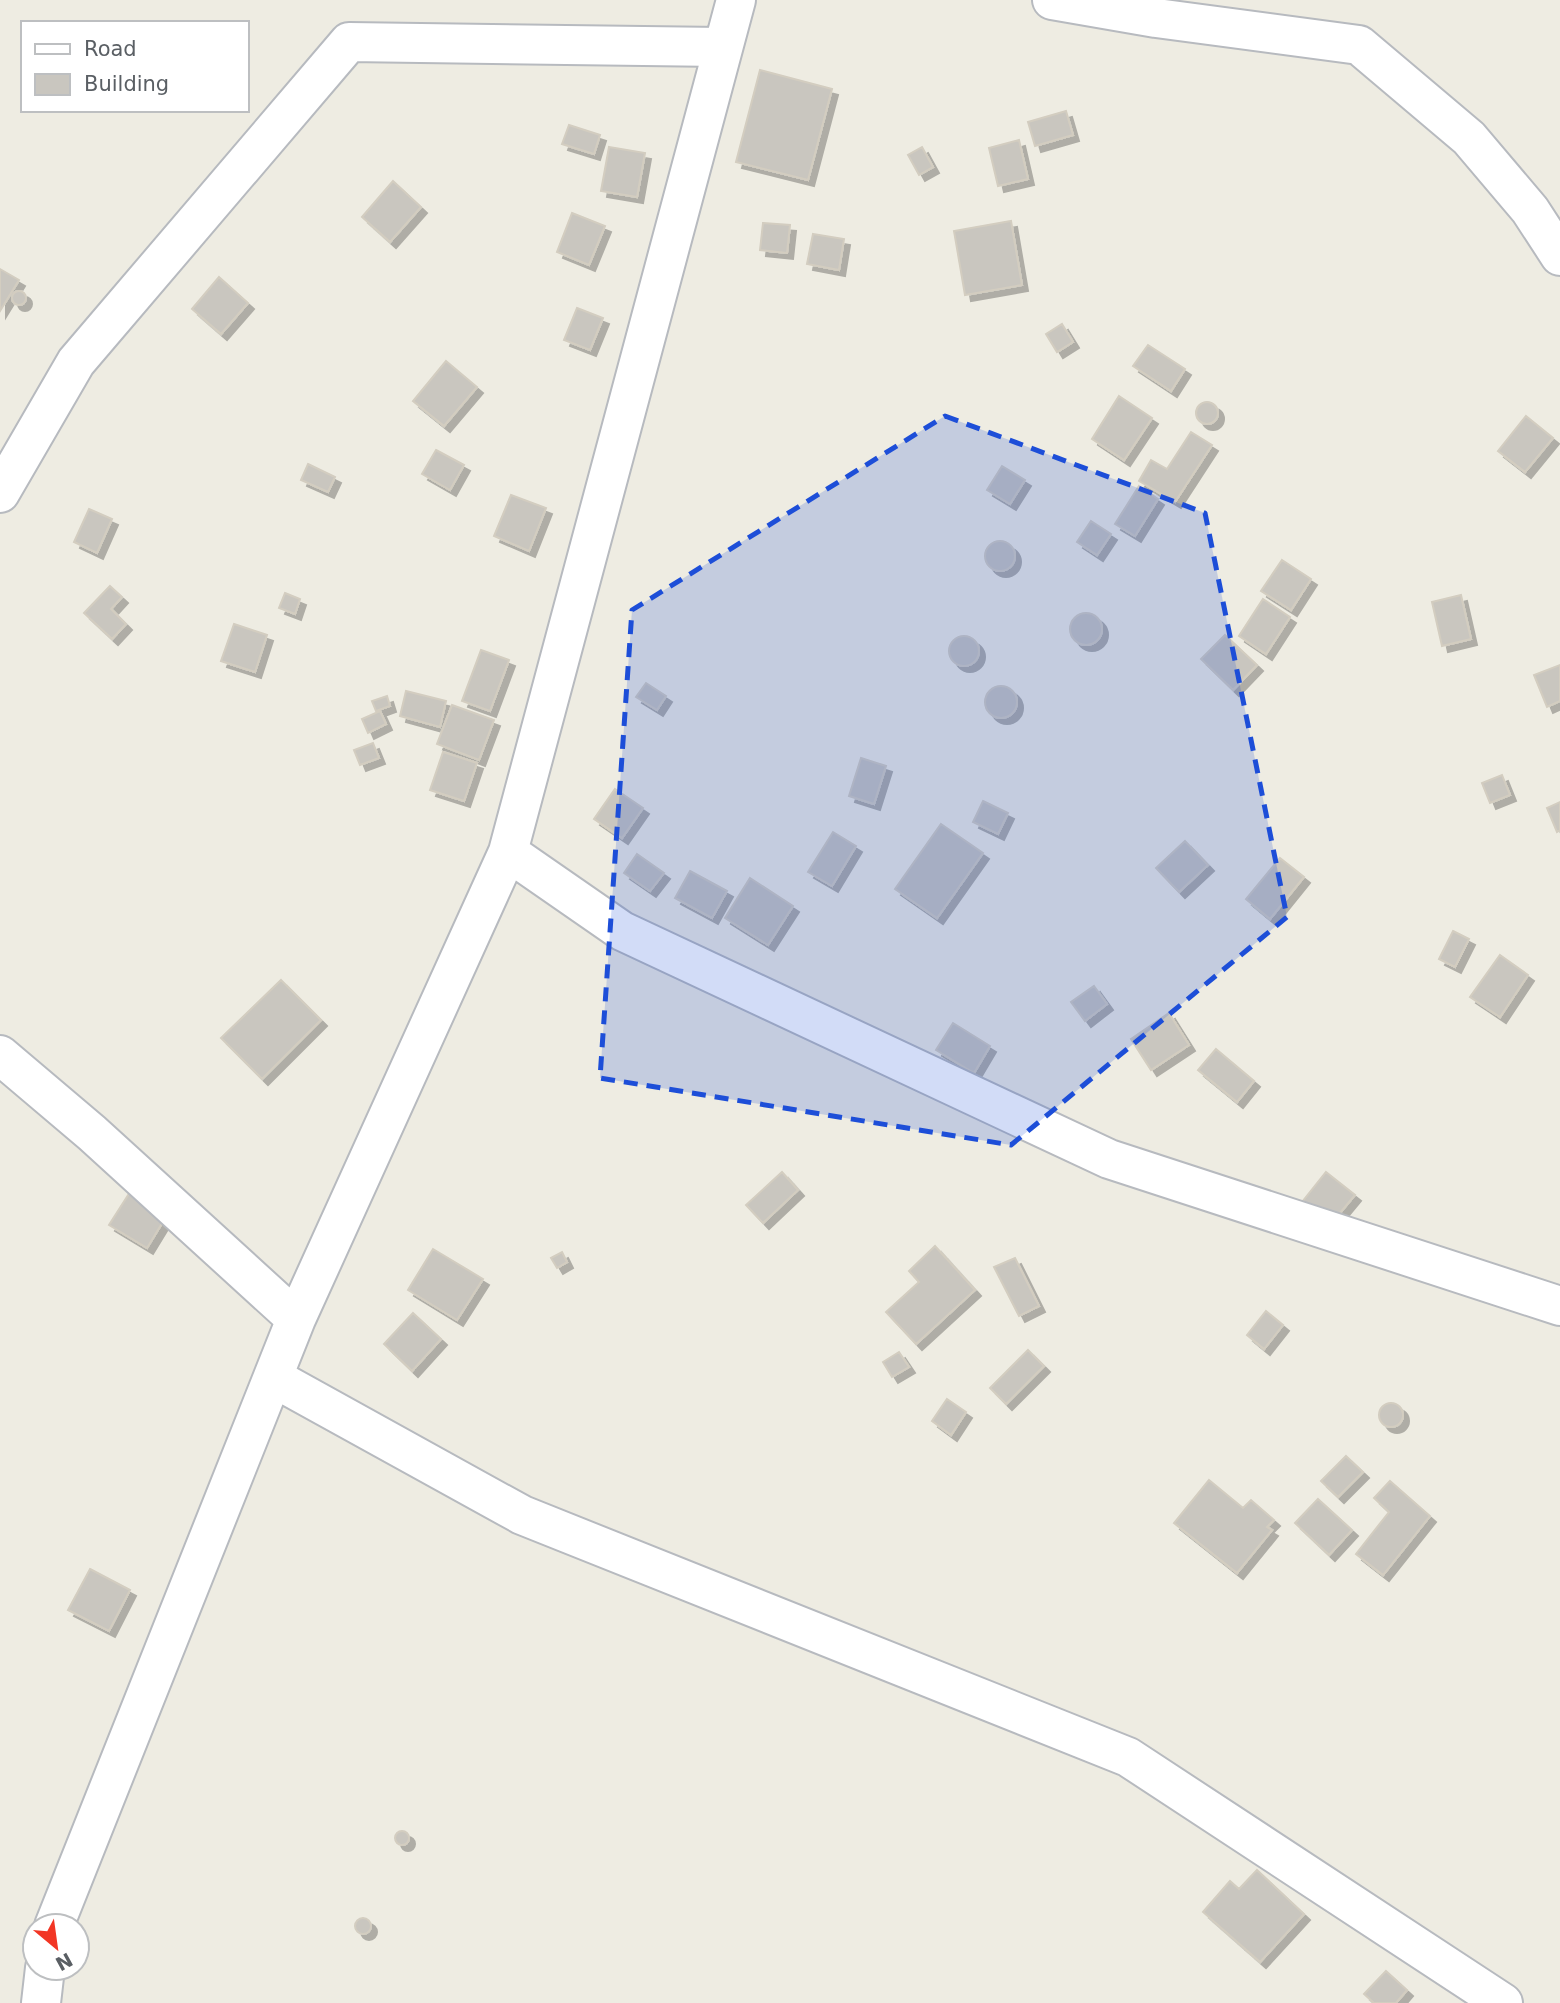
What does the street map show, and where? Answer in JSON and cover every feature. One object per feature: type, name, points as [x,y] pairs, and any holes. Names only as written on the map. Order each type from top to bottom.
[{"type":"street","points":[[60,1912],[296,1319],[508,852],[721,47],[736,0]]},
{"type":"street","points":[[1052,0],[1156,19],[1359,45],[1469,138],[1530,210],[1560,256]]},
{"type":"street","points":[[0,493],[76,362],[349,42],[721,47]]},
{"type":"street","points":[[508,852],[622,931],[1109,1159],[1560,1306]]},
{"type":"street","points":[[0,1055],[92,1133],[296,1319]]},
{"type":"street","points":[[274,1378],[523,1515],[1128,1757],[1503,2003]]},
{"type":"street","points":[[41,2003],[43,1982]]},
{"type":"highlighted area","points":[[945,416],[1205,513],[1287,917],[1011,1145],[600,1078],[632,610]]},
{"type":"building","points":[[760,70],[832,89],[808,180],[736,162]]},
{"type":"building","points":[[1066,111],[1073,135],[1035,146],[1028,122]]},
{"type":"building","points":[[569,125],[600,135],[594,154],[562,144]]},
{"type":"building","points":[[1019,140],[1028,179],[998,186],[989,148]]},
{"type":"building","points":[[609,147],[645,153],[637,197],[601,191]]},
{"type":"building","points":[[922,147],[933,167],[919,175],[908,155]]},
{"type":"building","points":[[393,181],[421,207],[390,242],[362,217]]},
{"type":"building","points":[[572,213],[605,226],[589,265],[557,252]]},
{"type":"building","points":[[1011,221],[1022,285],[965,295],[954,231]]},
{"type":"building","points":[[763,223],[790,225],[787,253],[760,250]]},
{"type":"building","points":[[813,234],[844,239],[839,270],[807,264]]},
{"type":"building","points":[[0,269],[19,280],[0,311]]},
{"type":"building","points":[[219,277],[248,303],[221,334],[192,309]]},
{"type":"building","points":[[19,291],[24,293],[24,303],[19,305],[14,303],[12,298],[14,293]]},
{"type":"building","points":[[577,308],[603,318],[590,350],[564,340]]},
{"type":"building","points":[[1062,324],[1073,342],[1057,352],[1046,334]]},
{"type":"building","points":[[1148,345],[1185,369],[1171,391],[1133,366]]},
{"type":"building","points":[[446,361],[477,387],[444,426],[413,401]]},
{"type":"building","points":[[1119,396],[1152,418],[1124,460],[1092,439]]},
{"type":"building","points":[[1207,402],[1215,405],[1218,413],[1215,421],[1207,424],[1199,421],[1196,413],[1199,405]]},
{"type":"building","points":[[1526,416],[1553,438],[1525,472],[1498,451]]},
{"type":"building","points":[[1191,432],[1212,445],[1175,502],[1139,481],[1151,460],[1167,469]]},
{"type":"building","points":[[436,450],[464,465],[450,490],[422,474]]},
{"type":"building","points":[[308,464],[335,477],[328,492],[301,480]]},
{"type":"building","points":[[1002,466],[1025,480],[1010,504],[987,490]]},
{"type":"building","points":[[1139,486],[1158,499],[1135,536],[1115,524]]},
{"type":"building","points":[[511,495],[546,508],[529,551],[494,536]]},
{"type":"building","points":[[89,509],[112,519],[97,553],[74,542]]},
{"type":"building","points":[[1091,521],[1111,534],[1097,555],[1077,542]]},
{"type":"building","points":[[1000,541],[1011,545],[1015,556],[1011,567],[1000,571],[989,567],[985,556],[989,545]]},
{"type":"building","points":[[1282,560],[1311,579],[1291,610],[1261,591]]},
{"type":"building","points":[[110,586],[122,597],[111,609],[126,624],[112,639],[84,613]]},
{"type":"building","points":[[285,593],[300,599],[295,614],[279,608]]},
{"type":"building","points":[[1461,595],[1471,639],[1442,646],[1432,602]]},
{"type":"building","points":[[1263,599],[1290,617],[1266,654],[1239,636]]},
{"type":"building","points":[[1086,613],[1097,618],[1102,629],[1097,640],[1086,645],[1075,640],[1070,629],[1075,618]]},
{"type":"building","points":[[234,624],[267,635],[255,672],[221,661]]},
{"type":"building","points":[[1225,635],[1257,665],[1233,690],[1201,659]]},
{"type":"building","points":[[964,636],[975,640],[979,651],[975,662],[964,666],[953,662],[949,651],[953,640]]},
{"type":"building","points":[[481,650],[509,660],[490,711],[462,701]]},
{"type":"building","points":[[1560,665],[1560,701],[1547,707],[1534,675]]},
{"type":"building","points":[[646,683],[666,696],[657,710],[636,697]]},
{"type":"building","points":[[1001,686],[1012,691],[1017,702],[1012,713],[1001,718],[990,713],[985,702],[990,691]]},
{"type":"building","points":[[406,691],[446,701],[440,727],[400,716]]},
{"type":"building","points":[[387,696],[390,706],[376,711],[372,701]]},
{"type":"building","points":[[452,705],[494,720],[479,760],[437,744]]},
{"type":"building","points":[[380,711],[386,724],[368,733],[362,719]]},
{"type":"building","points":[[373,743],[379,758],[360,765],[354,750]]},
{"type":"building","points":[[443,752],[477,763],[464,801],[430,790]]},
{"type":"building","points":[[861,758],[886,766],[874,804],[849,796]]},
{"type":"building","points":[[1502,775],[1510,795],[1490,803],[1482,783]]},
{"type":"building","points":[[615,789],[643,808],[622,838],[594,819]]},
{"type":"building","points":[[983,801],[1008,813],[998,834],[973,822]]},
{"type":"building","points":[[1560,802],[1560,830],[1557,832],[1547,808]]},
{"type":"building","points":[[941,824],[983,853],[937,918],[895,889]]},
{"type":"building","points":[[833,832],[856,846],[832,886],[808,872]]},
{"type":"building","points":[[1185,841],[1208,865],[1179,892],[1156,868]]},
{"type":"building","points":[[637,854],[664,873],[650,891],[624,873]]},
{"type":"building","points":[[1280,858],[1304,877],[1270,919],[1246,899]]},
{"type":"building","points":[[690,871],[727,891],[712,918],[675,898]]},
{"type":"building","points":[[750,878],[793,906],[768,945],[725,918]]},
{"type":"building","points":[[1453,931],[1469,939],[1455,967],[1439,959]]},
{"type":"building","points":[[1500,955],[1528,975],[1500,1017],[1470,997]]},
{"type":"building","points":[[281,980],[321,1020],[262,1079],[221,1038]]},
{"type":"building","points":[[1094,986],[1107,1004],[1085,1021],[1071,1002]]},
{"type":"building","points":[[1169,1013],[1189,1045],[1151,1070],[1131,1039]]},
{"type":"building","points":[[953,1023],[990,1046],[974,1073],[936,1050]]},
{"type":"building","points":[[1216,1049],[1254,1081],[1237,1102],[1198,1070]]},
{"type":"building","points":[[782,1172],[798,1190],[763,1223],[746,1205]]},
{"type":"building","points":[[1326,1172],[1355,1195],[1330,1225],[1302,1202]]},
{"type":"building","points":[[130,1192],[167,1215],[147,1248],[109,1225]]},
{"type":"building","points":[[935,1246],[975,1290],[916,1344],[886,1312],[919,1282],[909,1271]]},
{"type":"building","points":[[433,1249],[483,1279],[457,1320],[408,1290]]},
{"type":"building","points":[[562,1252],[567,1262],[557,1268],[551,1258]]},
{"type":"building","points":[[1015,1258],[1039,1306],[1019,1316],[994,1267]]},
{"type":"building","points":[[1266,1311],[1283,1325],[1264,1349],[1247,1335]]},
{"type":"building","points":[[413,1313],[441,1339],[412,1371],[384,1344]]},
{"type":"building","points":[[1028,1350],[1044,1366],[1006,1404],[990,1388]]},
{"type":"building","points":[[899,1352],[909,1367],[892,1377],[883,1362]]},
{"type":"building","points":[[947,1399],[966,1412],[951,1435],[932,1421]]},
{"type":"building","points":[[1391,1403],[1400,1406],[1403,1415],[1400,1424],[1391,1427],[1382,1424],[1379,1415],[1382,1406]]},
{"type":"building","points":[[1346,1456],[1363,1472],[1338,1497],[1321,1481]]},
{"type":"building","points":[[1209,1480],[1243,1508],[1251,1500],[1274,1520],[1267,1527],[1272,1530],[1237,1573],[1174,1523]]},
{"type":"building","points":[[1390,1481],[1430,1516],[1383,1575],[1356,1554],[1389,1512],[1374,1498]]},
{"type":"building","points":[[1318,1499],[1352,1530],[1329,1555],[1295,1523]]},
{"type":"building","points":[[90,1569],[130,1590],[109,1631],[68,1610]]},
{"type":"building","points":[[399,1831],[405,1831],[409,1838],[405,1845],[399,1845],[395,1841],[395,1835]]},
{"type":"building","points":[[1257,1870],[1304,1914],[1260,1962],[1203,1912],[1230,1881],[1239,1889]]},
{"type":"building","points":[[363,1918],[369,1920],[369,1932],[363,1934],[357,1932],[355,1926],[357,1920]]},
{"type":"building","points":[[1386,1971],[1407,1990],[1396,2003],[1374,2003],[1364,1994]]}]
